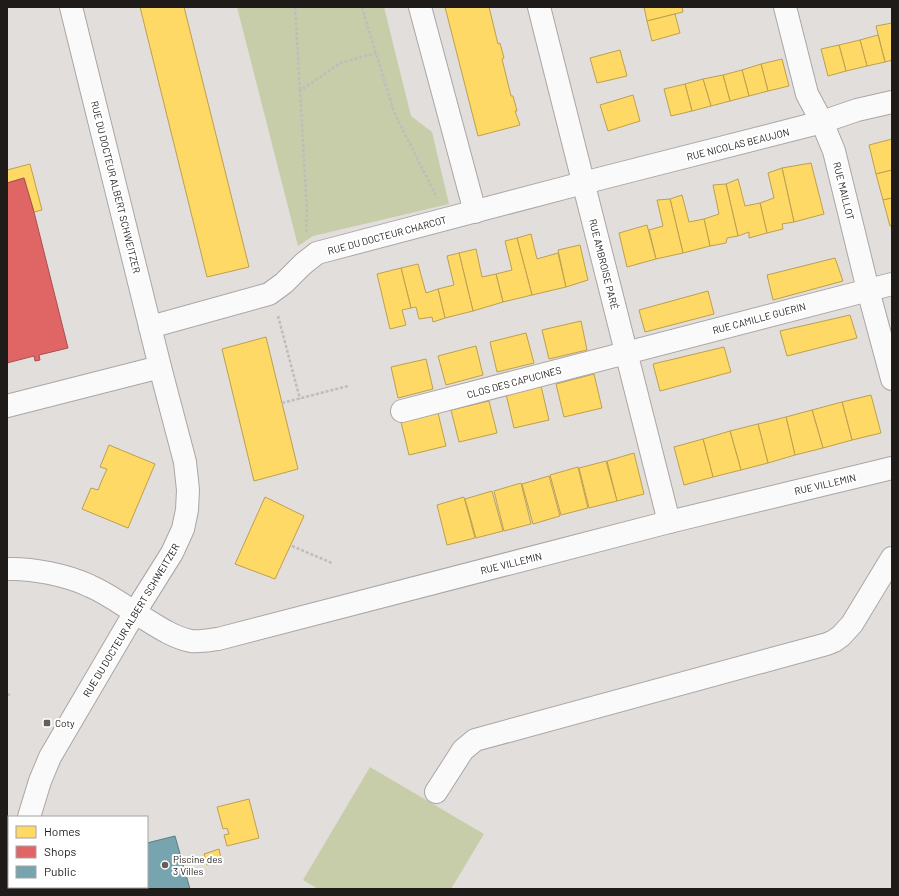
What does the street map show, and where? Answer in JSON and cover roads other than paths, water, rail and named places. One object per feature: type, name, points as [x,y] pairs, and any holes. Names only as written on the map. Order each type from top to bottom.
[{"type":"street","name":"RUE DU DOCTEUR ALBERT SCHWEITZER","points":[[29,816],[40,780],[50,757],[135,612],[172,553],[183,529],[187,510],[188,490],[185,462],[71,7]]},
{"type":"street","points":[[420,7],[472,204]]},
{"type":"street","name":"RUE AMBROISE PARÉ","points":[[539,7],[669,522]]},
{"type":"street","name":"RUE MAILLOT","points":[[785,7],[807,94],[822,122],[834,151],[868,290],[892,379]]},
{"type":"street","name":"RUE NICOLAS BEAUJON","points":[[583,184],[822,122],[858,110],[892,102]]},
{"type":"street","name":"RUE DU DOCTEUR CHARCOT","points":[[150,327],[269,294],[284,283],[302,264],[317,253],[472,204],[583,184]]},
{"type":"street","name":"RUE CAMILLE GUERIN","points":[[626,352],[892,284]]},
{"type":"street","name":"CLOS DES CAPUCINES","points":[[402,411],[626,352]]},
{"type":"street","points":[[7,406],[160,367]]},
{"type":"street","name":"RUE VILLEMIN","points":[[7,569],[42,572],[71,578],[90,586],[156,626],[181,638],[195,641],[208,641],[669,522],[892,468]]},
{"type":"street","points":[[436,792],[463,750],[475,740],[834,641],[852,624],[892,558]]},
{"type":"place","name":"Coty","points":[[47,723]]},
{"type":"place","name":"Piscine des 3 Villes","points":[[165,865]]}]
